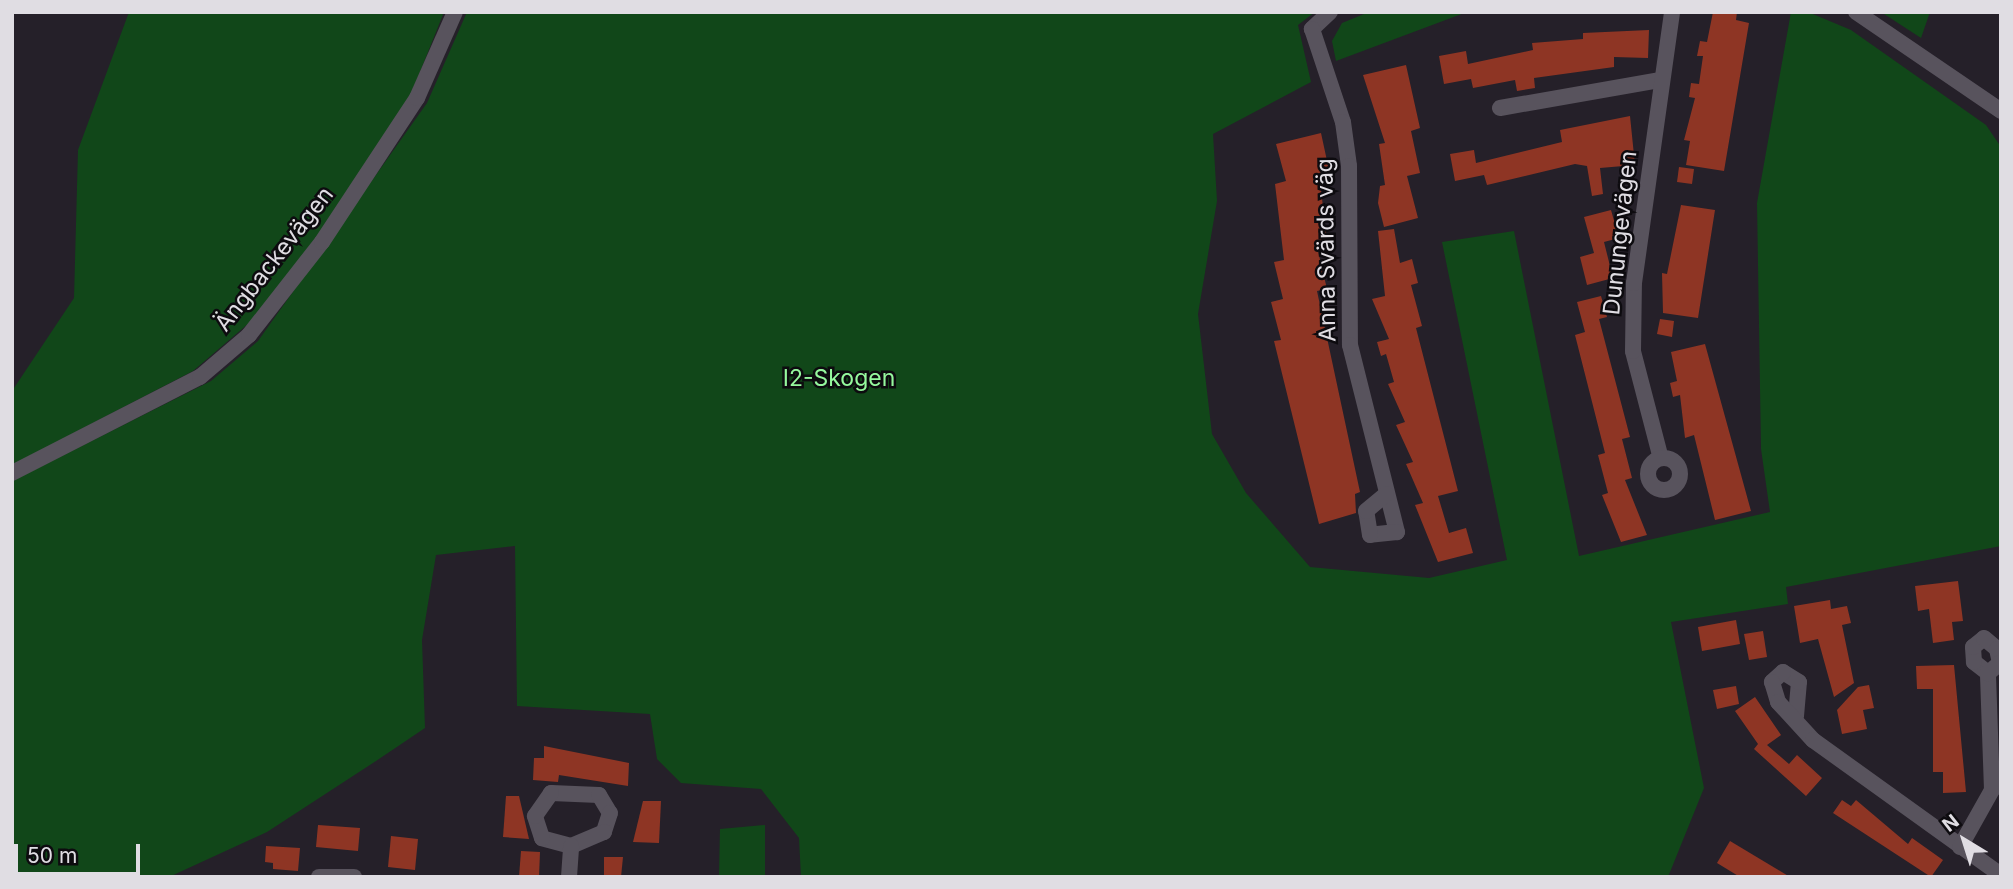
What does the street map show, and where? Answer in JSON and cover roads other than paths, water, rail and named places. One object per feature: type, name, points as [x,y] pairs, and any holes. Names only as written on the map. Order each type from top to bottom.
[{"type":"street","name":"Ängbackevägen","points":[[12,473],[201,377],[249,335],[323,242],[417,98],[455,12]]},
{"type":"street","name":"Dunungevägen","points":[[1660,456],[1633,351],[1634,283],[1672,12]]},
{"type":"street","points":[[1856,12],[2001,110]]},
{"type":"street","name":"Anna Svärds väg","points":[[1328,13],[1312,29],[1346,144],[1350,345],[1386,494]]},
{"type":"street","points":[[1500,108],[1661,80]]},
{"type":"street","points":[[1960,847],[1992,790],[1988,673]]},
{"type":"street","points":[[1796,716],[1813,740],[2001,875]]},
{"type":"street","points":[[551,793],[599,794],[610,823],[594,839],[571,846],[542,838],[538,806],[551,793]]},
{"type":"street","points":[[569,877],[571,846]]},
{"type":"street","points":[[319,877],[354,877]]},
{"type":"park label","name":"I2-Skogen","points":[[839,378]]}]
